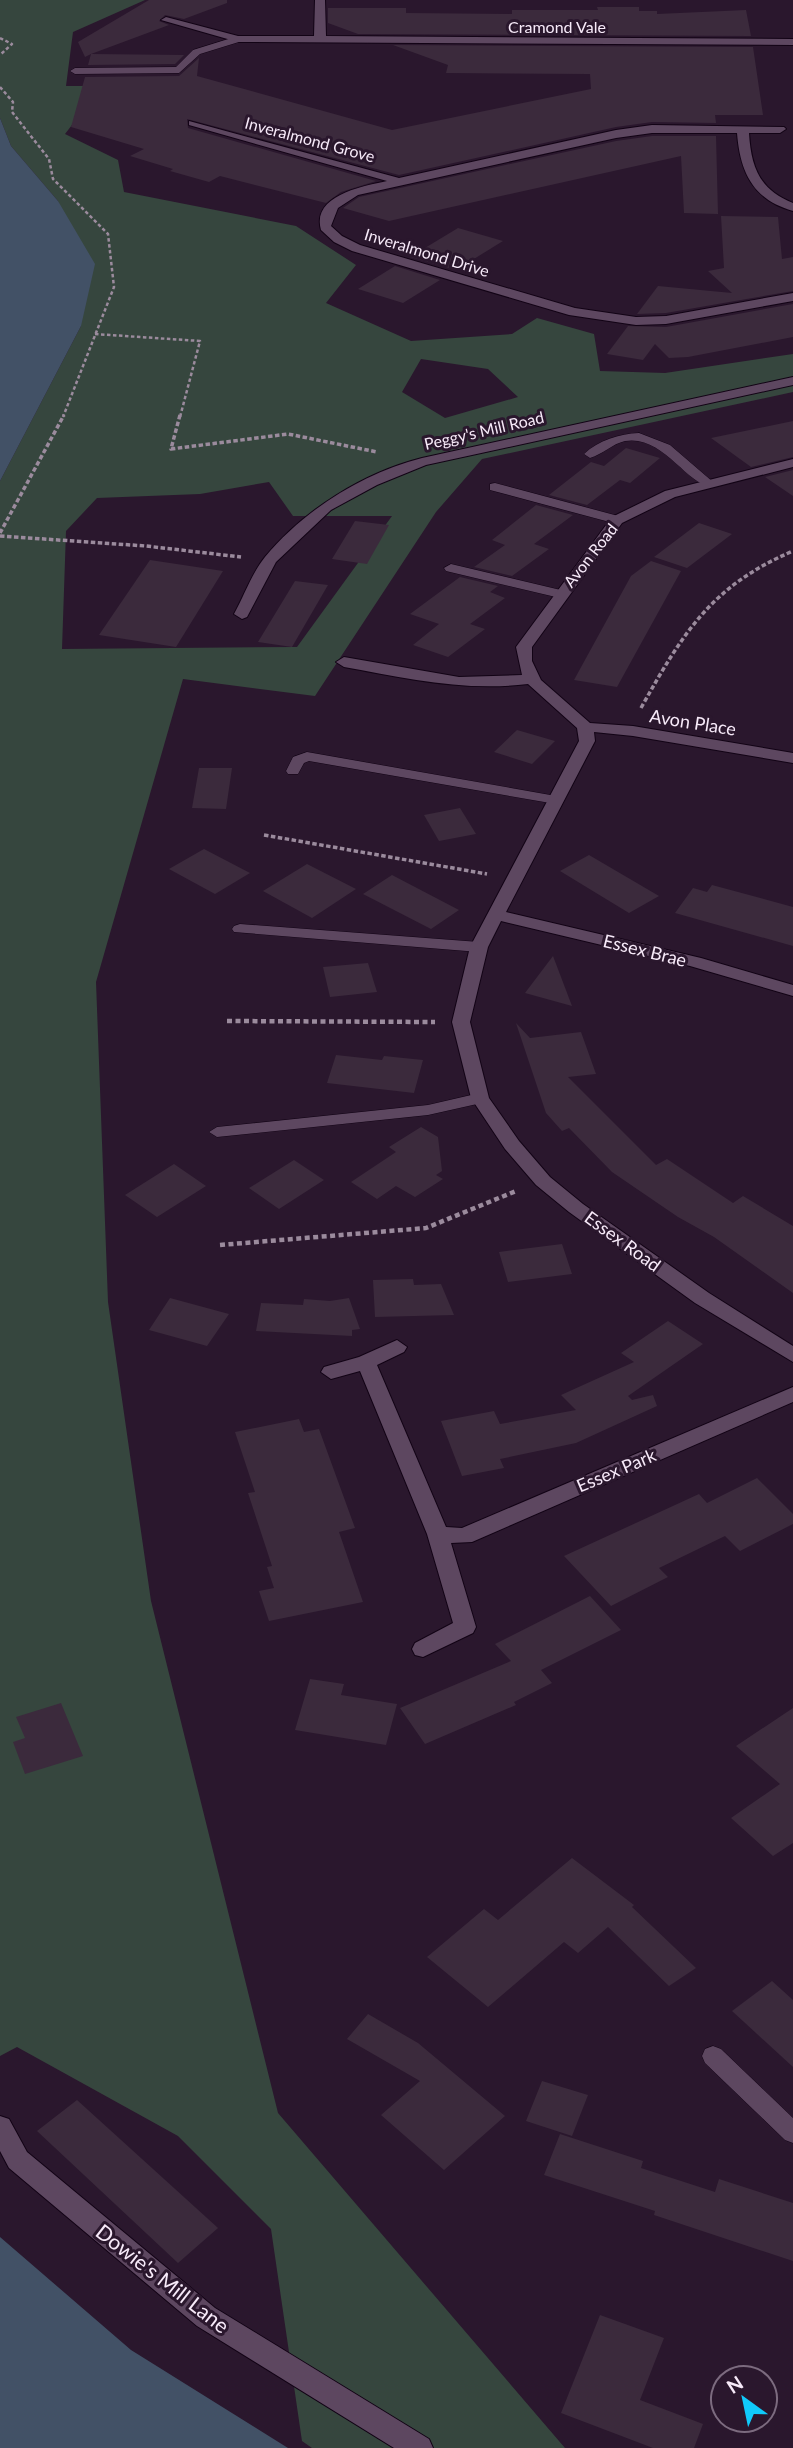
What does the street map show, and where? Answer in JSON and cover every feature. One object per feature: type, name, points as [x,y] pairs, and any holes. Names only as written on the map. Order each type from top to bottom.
[{"type":"street","points":[[320,0],[320,41]]},
{"type":"street","name":"Cramond Vale","points":[[166,20],[238,39],[793,42]]},
{"type":"street","name":"Inveralmond Grove","points":[[193,123],[208,131],[386,176],[397,182]]},
{"type":"street","name":"Inveralmond Drive","points":[[780,129],[652,129],[616,134],[354,192],[335,202],[326,214],[325,227],[338,239],[356,248],[574,312],[607,318],[666,320],[793,297]]},
{"type":"street","points":[[743,130],[749,176],[770,196],[793,207]]},
{"type":"street","name":"Peggy's Mill Road","points":[[242,614],[270,560],[326,507],[372,482],[422,462],[793,381]]},
{"type":"street","name":"Avon Road","points":[[529,679],[522,664],[524,647],[560,594],[617,520],[640,506],[707,482],[793,463]]},
{"type":"street","points":[[344,662],[462,683],[502,684],[529,679],[585,727]]},
{"type":"street","name":"Avon Place","points":[[585,727],[633,731],[793,758]]},
{"type":"street","name":"Essex Road","points":[[585,727],[587,741],[479,947],[461,1022],[480,1098],[512,1145],[543,1181],[576,1208],[702,1298],[793,1354]]},
{"type":"street","name":"Essex Brae","points":[[495,914],[695,962],[793,992]]},
{"type":"street","points":[[331,1372],[366,1362],[397,1347]]},
{"type":"street","points":[[366,1362],[438,1534],[465,1627],[423,1649]]},
{"type":"street","name":"Essex Park","points":[[438,1534],[464,1536],[793,1394]]},
{"type":"street","name":"Dowie's Mill Lane","points":[[0,2127],[18,2160],[206,2317],[419,2448]]},
{"type":"lane","points":[[75,71],[179,70],[186,58],[208,46],[238,39]]},
{"type":"lane","points":[[590,454],[611,440],[628,435],[645,438],[660,444],[707,482]]},
{"type":"lane","points":[[495,487],[617,520]]},
{"type":"lane","points":[[451,568],[560,594]]},
{"type":"lane","points":[[293,771],[298,760],[307,756],[556,800]]},
{"type":"lane","points":[[240,929],[479,947]]},
{"type":"lane","points":[[217,1132],[428,1110],[480,1098]]},
{"type":"lane","points":[[713,2056],[793,2133]]},
{"type":"path","points":[[0,38],[12,44],[0,55]]},
{"type":"path","points":[[0,87],[13,102],[12,112],[49,159],[53,179],[108,234],[114,287],[63,417],[0,534],[270,560]]},
{"type":"path","points":[[95,334],[200,341],[172,449],[288,434],[422,462]]},
{"type":"path","points":[[633,731],[638,714],[671,653],[721,596],[758,566],[793,551]]},
{"type":"path","points":[[264,835],[514,879]]},
{"type":"path","points":[[227,1021],[461,1022]]},
{"type":"path","points":[[220,1245],[426,1228],[543,1181]]},
{"type":"green space","points":[[0,0],[145,0],[73,32],[66,86],[102,86],[65,134],[118,160],[124,192],[296,226],[356,265],[326,303],[411,341],[512,334],[537,318],[594,334],[600,371],[665,373],[793,354],[793,392],[482,459],[436,512],[315,696],[183,679],[96,982],[108,1302],[151,1601],[278,2113],[565,2448],[312,2448],[302,2441],[271,2229],[178,2136],[17,2047],[0,2056],[0,481],[81,326],[58,201],[11,146],[0,118]],"holes":[[[421,359],[488,369],[518,397],[445,418],[402,392]],[[269,482],[293,516],[392,516],[297,647],[62,649],[66,531],[97,498],[200,494]]]},
{"type":"water","points":[[0,118],[11,146],[58,201],[95,264],[81,326],[0,481]]},
{"type":"water","points":[[0,2237],[131,2350],[288,2448],[0,2448]]},
{"type":"building","points":[[149,0],[227,0],[227,3],[184,19],[165,15],[159,21],[169,25],[85,57],[78,42]]},
{"type":"building","points":[[597,7],[639,7],[639,11],[657,11],[657,14],[746,10],[751,36],[358,34],[328,23],[328,8],[406,8],[406,13],[512,14],[512,10],[598,10]]},
{"type":"building","points":[[393,45],[753,47],[763,115],[715,115],[716,123],[652,122],[616,127],[399,175],[187,119],[188,128],[376,181],[341,192],[326,203],[220,176],[209,182],[170,171],[173,169],[130,156],[144,149],[71,127],[85,77],[179,76],[199,58],[197,76],[392,130],[591,89],[590,74],[446,73],[448,65]]},
{"type":"building","points":[[91,54],[184,55],[175,64],[88,65]]},
{"type":"building","points":[[652,136],[716,136],[718,214],[684,213],[681,156],[389,221],[343,208],[359,197],[616,141]]},
{"type":"building","points":[[721,216],[778,217],[782,259],[793,257],[793,291],[666,313],[637,314],[658,286],[732,293],[708,271],[724,268]]},
{"type":"building","points":[[458,228],[503,241],[456,270],[410,257]]},
{"type":"building","points":[[395,266],[440,280],[403,303],[358,289]]},
{"type":"building","points":[[793,304],[793,337],[688,357],[669,358],[655,344],[643,360],[607,354],[628,326],[666,327]]},
{"type":"building","points":[[793,421],[793,457],[751,467],[711,438]]},
{"type":"building","points":[[626,448],[660,458],[630,483],[620,480],[587,505],[549,495],[591,462],[604,466]]},
{"type":"building","points":[[793,470],[793,496],[765,477]]},
{"type":"building","points":[[536,505],[573,515],[534,544],[549,549],[512,576],[474,567],[505,545],[492,540]]},
{"type":"building","points":[[355,521],[389,525],[367,564],[332,559]]},
{"type":"building","points":[[699,523],[732,534],[687,568],[654,557]]},
{"type":"building","points":[[150,560],[223,571],[176,647],[99,635]]},
{"type":"building","points":[[651,561],[681,571],[617,687],[574,680],[631,576]]},
{"type":"building","points":[[460,577],[498,586],[490,592],[505,598],[470,624],[485,629],[448,657],[413,645],[439,624],[410,614]]},
{"type":"building","points":[[295,581],[328,585],[292,647],[258,642]]},
{"type":"building","points":[[517,730],[555,741],[532,764],[494,752]]},
{"type":"building","points":[[199,768],[232,768],[226,809],[192,808]]},
{"type":"building","points":[[460,808],[476,834],[439,841],[424,815]]},
{"type":"building","points":[[204,849],[250,873],[215,894],[169,869]]},
{"type":"building","points":[[589,855],[659,896],[629,913],[560,871]]},
{"type":"building","points":[[307,864],[356,889],[312,918],[263,891]]},
{"type":"building","points":[[392,875],[459,910],[431,929],[363,894]]},
{"type":"building","points":[[712,885],[793,907],[793,946],[675,913],[693,888],[707,892]]},
{"type":"building","points":[[553,956],[572,1006],[525,993]]},
{"type":"building","points":[[368,963],[377,992],[330,997],[323,967]]},
{"type":"building","points":[[516,1023],[530,1038],[581,1032],[596,1074],[568,1077],[656,1165],[667,1159],[733,1203],[743,1196],[793,1226],[793,1293],[714,1237],[678,1217],[612,1172],[569,1128],[562,1131],[546,1113]]},
{"type":"building","points":[[336,1055],[382,1060],[384,1056],[423,1060],[414,1093],[327,1083]]},
{"type":"building","points":[[421,1127],[438,1137],[442,1171],[436,1175],[443,1179],[415,1197],[396,1186],[377,1199],[351,1182],[396,1152],[389,1147]]},
{"type":"building","points":[[294,1160],[324,1180],[279,1209],[249,1188]]},
{"type":"building","points":[[174,1164],[206,1186],[157,1217],[125,1195]]},
{"type":"building","points":[[562,1244],[572,1274],[508,1282],[499,1252]]},
{"type":"building","points":[[413,1279],[414,1285],[441,1284],[454,1315],[375,1317],[373,1280]]},
{"type":"building","points":[[170,1298],[229,1314],[207,1346],[149,1330]]},
{"type":"building","points":[[349,1298],[360,1329],[352,1330],[352,1336],[256,1331],[261,1303],[303,1305],[304,1299],[330,1301]]},
{"type":"building","points":[[668,1321],[703,1344],[628,1396],[632,1400],[653,1395],[657,1406],[576,1443],[500,1459],[504,1468],[462,1476],[441,1421],[494,1411],[500,1424],[576,1410],[561,1395],[634,1362],[621,1353]]},
{"type":"building","points":[[299,1419],[304,1432],[319,1429],[355,1528],[339,1532],[363,1602],[269,1621],[259,1591],[274,1588],[267,1567],[272,1566],[248,1493],[255,1492],[235,1432]]},
{"type":"building","points":[[757,1478],[793,1514],[793,1524],[740,1551],[725,1536],[659,1568],[668,1577],[611,1606],[564,1556],[699,1494],[707,1503]]},
{"type":"building","points":[[590,1596],[621,1630],[541,1670],[552,1683],[514,1702],[516,1705],[425,1744],[400,1708],[511,1661],[495,1644]]},
{"type":"building","points":[[310,1679],[344,1684],[341,1695],[397,1704],[386,1745],[295,1730]]},
{"type":"building","points":[[61,1703],[83,1756],[25,1774],[13,1742],[25,1738],[16,1717]]},
{"type":"building","points":[[793,1708],[793,1843],[773,1856],[731,1818],[780,1784],[736,1746]]},
{"type":"building","points":[[572,1858],[634,1905],[632,1907],[696,1968],[669,1986],[608,1927],[578,1953],[564,1942],[488,2007],[427,1957],[484,1909],[498,1920]]},
{"type":"building","points":[[772,1981],[793,2000],[793,2067],[732,2011]]},
{"type":"building","points":[[368,2014],[418,2043],[505,2116],[444,2170],[381,2115],[420,2081],[347,2039]]},
{"type":"building","points":[[542,2081],[588,2095],[572,2136],[526,2121]]},
{"type":"building","points":[[77,2100],[218,2228],[178,2263],[37,2131]]},
{"type":"building","points":[[560,2134],[643,2161],[641,2168],[715,2192],[719,2179],[793,2203],[793,2261],[654,2215],[655,2211],[544,2175]]},
{"type":"building","points":[[600,2315],[664,2338],[640,2400],[703,2424],[694,2448],[653,2448],[561,2413]]}]
